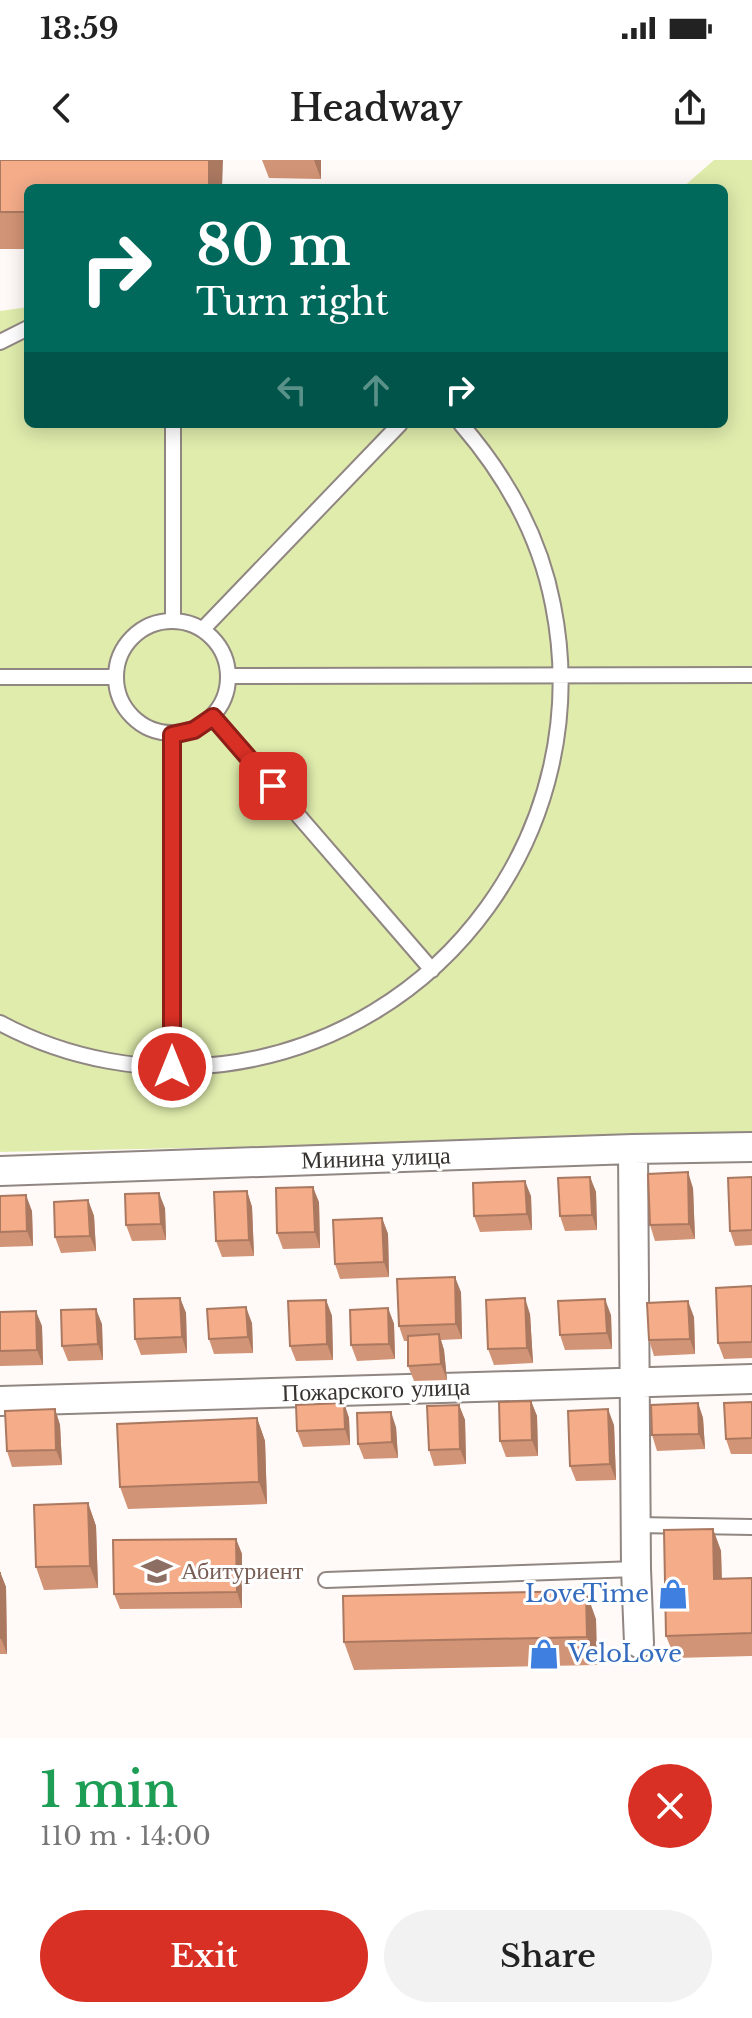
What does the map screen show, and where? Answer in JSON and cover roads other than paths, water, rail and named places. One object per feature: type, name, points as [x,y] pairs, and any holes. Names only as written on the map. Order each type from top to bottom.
[{"type":"street","name":"Минина улица","points":[[0,1171],[752,1147]]},
{"type":"street","points":[[633,1149],[639,1643]]},
{"type":"street","name":"Пожарского улица","points":[[0,1401],[752,1379]]},
{"type":"lane","points":[[0,342],[24,330]]},
{"type":"lane","points":[[173,428],[173,620]]},
{"type":"lane","points":[[203,629],[396,428]]},
{"type":"lane","points":[[0,1023],[52,1046],[91,1058],[131,1065],[172,1067],[243,1062],[311,1043],[375,1013],[432,970],[482,916],[521,854],[536,820],[553,761],[560,712],[561,675],[553,605],[532,537],[499,473],[465,428]]},
{"type":"lane","points":[[173,620],[203,629],[217,642],[226,658],[229,676],[225,698],[213,717],[194,730],[172,735],[150,730],[132,718],[119,699],[115,677],[118,659],[139,631],[155,623],[173,620]]},
{"type":"lane","points":[[229,676],[752,675]]},
{"type":"lane","points":[[0,677],[115,677]]},
{"type":"lane","points":[[213,717],[432,970]]},
{"type":"lane","points":[[172,735],[172,1067]]},
{"type":"lane","points":[[636,1525],[752,1527]]},
{"type":"lane","points":[[326,1580],[636,1569]]},
{"type":"place","name":"Абитуриент","points":[[157,1571]]},
{"type":"place","name":"LoveTime","points":[[673,1594]]},
{"type":"place","name":"VeloLove","points":[[544,1654]]}]
